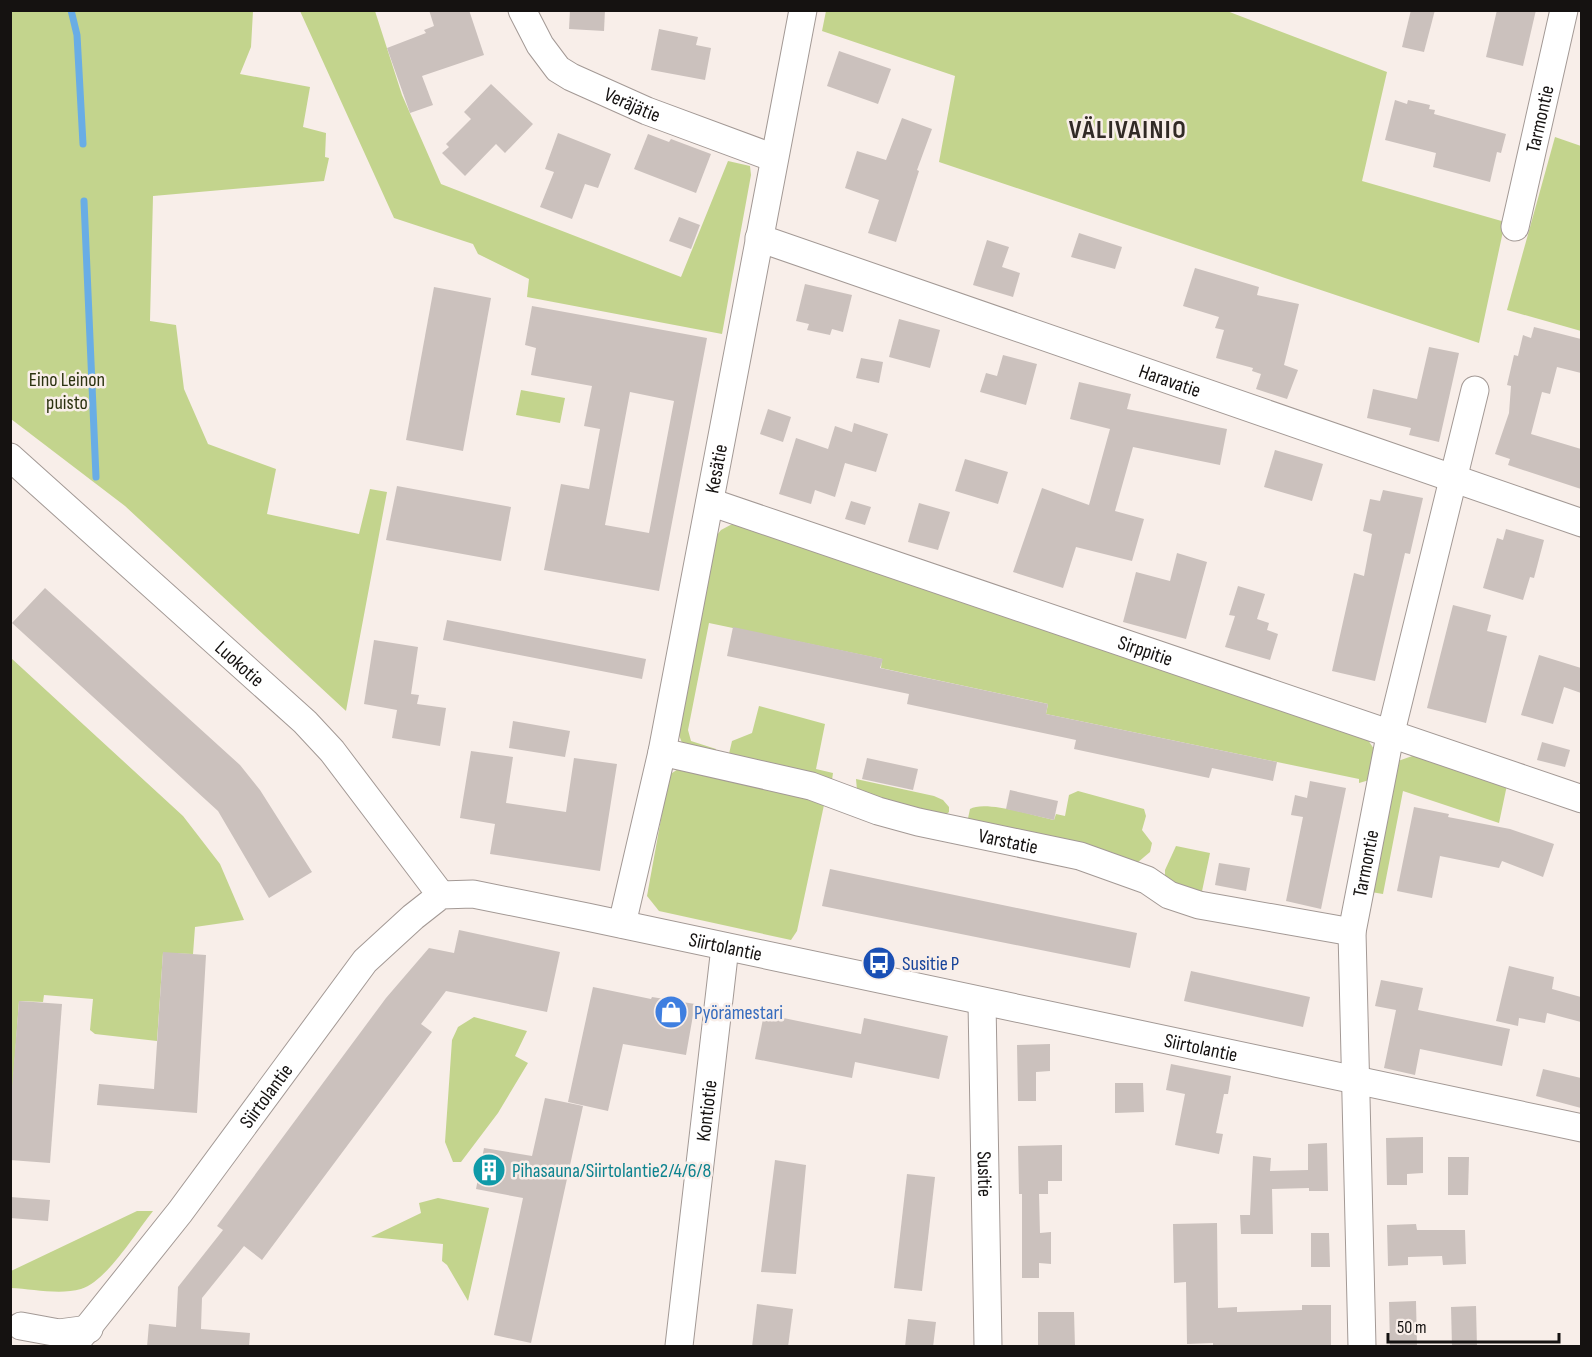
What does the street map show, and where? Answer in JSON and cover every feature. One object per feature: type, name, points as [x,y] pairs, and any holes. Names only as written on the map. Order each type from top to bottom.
[{"type":"street","name":"Veräjätie","points":[[522,10],[540,45],[558,69],[571,77],[647,111],[774,158]]},
{"type":"street","name":"Kesätie","points":[[622,924],[662,752],[803,10]]},
{"type":"street","name":"Tarmontie","points":[[1515,227],[1564,10]]},
{"type":"street","name":"Haravatie","points":[[759,238],[1581,523]]},
{"type":"street","name":"Tarmontie","points":[[1362,1347],[1352,932],[1390,736],[1475,390]]},
{"type":"street","name":"Luokotie","points":[[10,457],[305,722],[332,751],[441,895]]},
{"type":"street","name":"Sirppitie","points":[[710,502],[1581,800]]},
{"type":"street","name":"Varstatie","points":[[662,752],[811,786],[878,811],[918,822],[1080,856],[1147,880],[1169,895],[1199,905],[1352,932]]},
{"type":"street","name":"Siirtolantie","points":[[81,1338],[251,1117],[365,961],[413,916],[441,895],[473,894],[622,924],[1581,1128]]},
{"type":"street","name":"Kontiotie","points":[[679,1347],[725,947]]},
{"type":"street","name":"Susitie","points":[[982,1002],[988,1347]]},
{"type":"street","points":[[16,1326],[81,1338]]},
{"type":"street","points":[[16,1326],[49,1340],[56,1347]]},
{"type":"green space","name":"Eino Leinon puisto","points":[[10,11],[253,11],[251,47],[240,74],[310,87],[303,127],[326,133],[325,157],[329,158],[324,181],[153,196],[150,321],[176,325],[184,389],[208,444],[276,469],[267,514],[359,534],[370,489],[387,492],[346,711],[125,506],[11,419]]},
{"type":"green space","points":[[300,11],[375,11],[402,95],[441,184],[681,277],[728,161],[750,166],[751,175],[722,334],[527,297],[529,279],[478,254],[473,244],[394,218]]},
{"type":"green space","points":[[826,11],[1227,11],[1387,72],[1362,181],[1505,222],[1479,343],[939,162],[955,76],[822,31]]},
{"type":"green space","points":[[1555,137],[1581,146],[1581,331],[1507,310]]},
{"type":"green space","points":[[521,390],[565,398],[560,423],[516,415]]},
{"type":"green space","points":[[736,522],[1368,740],[1374,749],[1373,779],[1359,783],[1359,779],[1046,714],[1048,704],[881,668],[882,659],[709,623],[688,730],[691,741],[716,749],[715,753],[682,743],[679,735],[717,535],[721,530]]},
{"type":"green space","points":[[11,658],[183,816],[220,864],[244,920],[195,927],[193,954],[163,953],[157,1041],[95,1034],[90,1030],[93,999],[44,995],[43,1002],[19,1001],[11,1112]]},
{"type":"green space","points":[[759,706],[825,724],[816,769],[833,773],[832,780],[728,758],[732,741],[752,733]]},
{"type":"green space","points":[[1418,754],[1507,785],[1499,823],[1403,791],[1383,894],[1371,892],[1398,761]]},
{"type":"green space","points":[[686,764],[816,794],[824,805],[797,931],[791,940],[659,911],[647,896],[669,775]]},
{"type":"green space","points":[[856,779],[934,796],[943,800],[949,807],[949,812],[942,818],[857,790]]},
{"type":"green space","points":[[1078,791],[1144,809],[1146,816],[1142,830],[1152,843],[1150,852],[1137,863],[967,823],[970,809],[987,806],[1054,820],[1056,814],[1065,816],[1069,795]]},
{"type":"green space","points":[[1176,846],[1210,853],[1201,896],[1165,880],[1165,870]]},
{"type":"green space","points":[[474,1017],[527,1031],[515,1056],[528,1063],[498,1113],[461,1162],[453,1162],[445,1142],[452,1040],[458,1027]]},
{"type":"green space","points":[[438,1198],[489,1208],[468,1301],[447,1265],[442,1261],[443,1244],[371,1237],[421,1213],[419,1203]]},
{"type":"green space","points":[[137,1211],[153,1211],[111,1266],[91,1284],[81,1289],[64,1292],[11,1288],[11,1271]]},
{"type":"building","points":[[429,10],[469,10],[484,55],[422,76],[433,105],[410,113],[387,48],[426,33],[424,30],[434,26]]},
{"type":"building","points":[[570,10],[605,10],[604,31],[569,29]]},
{"type":"building","points":[[1411,10],[1435,10],[1424,52],[1402,47]]},
{"type":"building","points":[[1497,10],[1536,10],[1523,66],[1486,57]]},
{"type":"building","points":[[659,29],[698,37],[696,45],[711,48],[705,80],[651,70]]},
{"type":"building","points":[[839,51],[891,69],[878,104],[827,86]]},
{"type":"building","points":[[491,84],[533,124],[505,153],[496,144],[465,176],[442,153],[449,147],[446,144],[471,119],[464,112]]},
{"type":"building","points":[[1395,100],[1407,104],[1408,100],[1430,105],[1429,109],[1435,110],[1434,114],[1506,134],[1501,153],[1497,152],[1490,182],[1433,167],[1436,153],[1385,140]]},
{"type":"building","points":[[902,118],[932,129],[917,170],[919,171],[896,242],[868,233],[879,200],[845,188],[857,151],[886,160]]},
{"type":"building","points":[[558,133],[611,154],[598,188],[585,184],[572,219],[540,207],[554,172],[545,169]]},
{"type":"building","points":[[648,134],[669,142],[671,139],[711,154],[696,193],[634,169]]},
{"type":"building","points":[[679,217],[700,225],[691,249],[669,241]]},
{"type":"building","points":[[1079,233],[1122,247],[1115,269],[1071,257]]},
{"type":"building","points":[[987,240],[1009,247],[1002,267],[1020,273],[1013,297],[973,285]]},
{"type":"building","points":[[1195,268],[1259,287],[1257,295],[1299,304],[1284,365],[1298,370],[1287,399],[1256,389],[1261,374],[1252,371],[1253,368],[1216,358],[1224,330],[1215,328],[1219,317],[1183,306]]},
{"type":"building","points":[[805,284],[852,295],[843,332],[832,329],[830,335],[807,330],[809,324],[796,321]]},
{"type":"building","points":[[434,287],[491,298],[463,451],[406,440]]},
{"type":"building","points":[[532,306],[707,338],[659,591],[544,570],[561,484],[589,489],[600,429],[584,426],[592,386],[531,375],[536,348],[525,345]],"holes":[[[630,392],[674,401],[649,533],[605,525]]]},
{"type":"building","points":[[899,319],[940,330],[930,368],[889,357]]},
{"type":"building","points":[[1534,327],[1581,339],[1581,373],[1557,367],[1550,394],[1542,392],[1531,434],[1581,449],[1581,489],[1508,465],[1510,459],[1495,454],[1509,413],[1511,386],[1507,385],[1514,355],[1518,356],[1523,335],[1531,338]]},
{"type":"building","points":[[1429,347],[1459,353],[1439,442],[1409,435],[1411,428],[1367,418],[1373,389],[1417,399]]},
{"type":"building","points":[[1003,355],[1037,364],[1026,405],[980,392],[986,373],[997,376]]},
{"type":"building","points":[[861,358],[883,362],[879,383],[856,378]]},
{"type":"building","points":[[1079,382],[1131,394],[1127,409],[1227,429],[1220,465],[1133,447],[1115,511],[1144,519],[1132,561],[1076,547],[1063,588],[1013,572],[1042,488],[1089,505],[1110,429],[1070,419]]},
{"type":"building","points":[[768,409],[791,417],[783,442],[760,434]]},
{"type":"building","points":[[854,423],[888,434],[876,472],[845,463],[835,497],[815,490],[811,504],[779,494],[796,438],[828,449],[835,426],[852,432]]},
{"type":"building","points":[[1275,450],[1323,464],[1312,501],[1264,487]]},
{"type":"building","points":[[965,459],[1008,472],[998,504],[955,491]]},
{"type":"building","points":[[397,486],[511,507],[501,561],[386,540]]},
{"type":"building","points":[[1383,490],[1423,498],[1410,554],[1405,553],[1375,681],[1332,671],[1354,573],[1364,576],[1372,534],[1363,531],[1370,499],[1380,501]]},
{"type":"building","points":[[851,501],[871,507],[865,525],[845,519]]},
{"type":"building","points":[[919,503],[950,512],[938,550],[908,542]]},
{"type":"building","points":[[1506,529],[1544,540],[1534,578],[1530,577],[1523,600],[1483,588],[1497,538],[1503,540]]},
{"type":"building","points":[[1177,553],[1207,562],[1186,639],[1123,622],[1136,572],[1170,581]]},
{"type":"building","points":[[1238,586],[1265,594],[1257,619],[1269,623],[1267,630],[1278,634],[1270,660],[1225,647],[1235,616],[1229,615]]},
{"type":"building","points":[[45,588],[240,765],[260,790],[312,872],[269,898],[218,811],[12,623]]},
{"type":"building","points":[[1453,605],[1491,615],[1487,631],[1507,636],[1486,723],[1427,708]]},
{"type":"building","points":[[447,620],[646,659],[642,679],[443,640]]},
{"type":"building","points":[[733,627],[883,659],[880,668],[1048,704],[1046,714],[1277,762],[1273,781],[1212,768],[1209,778],[1074,749],[1076,740],[907,704],[909,694],[727,656]]},
{"type":"building","points":[[374,640],[418,647],[411,694],[419,695],[417,704],[446,708],[440,746],[392,738],[397,710],[364,704]]},
{"type":"building","points":[[1539,655],[1581,668],[1581,693],[1564,687],[1553,724],[1521,715]]},
{"type":"building","points":[[513,721],[570,731],[565,757],[509,748]]},
{"type":"building","points":[[1542,742],[1570,750],[1565,767],[1537,760]]},
{"type":"building","points":[[471,751],[513,757],[506,803],[566,812],[574,758],[617,764],[600,871],[490,854],[495,824],[460,818]]},
{"type":"building","points":[[867,758],[918,769],[913,790],[862,779]]},
{"type":"building","points":[[1310,781],[1346,788],[1321,909],[1286,901],[1303,817],[1291,815],[1295,795],[1307,798]]},
{"type":"building","points":[[1010,790],[1058,801],[1054,820],[1006,809]]},
{"type":"building","points":[[1414,807],[1449,814],[1448,817],[1510,829],[1554,844],[1543,877],[1502,861],[1499,868],[1440,856],[1432,898],[1397,891]]},
{"type":"building","points":[[1219,863],[1250,868],[1246,891],[1215,885]]},
{"type":"building","points":[[830,869],[1137,933],[1130,968],[822,906]]},
{"type":"building","points":[[459,930],[560,952],[547,1012],[446,991],[421,1024],[432,1032],[262,1260],[244,1246],[202,1298],[201,1329],[250,1333],[249,1347],[147,1347],[149,1324],[176,1327],[178,1287],[223,1230],[217,1226],[386,998],[429,948],[454,953]]},
{"type":"building","points":[[163,952],[206,955],[197,1113],[97,1105],[99,1084],[154,1089]]},
{"type":"building","points":[[1509,966],[1554,977],[1552,989],[1581,997],[1581,1022],[1547,1013],[1545,1023],[1519,1018],[1518,1026],[1496,1021]]},
{"type":"building","points":[[1191,971],[1310,997],[1303,1027],[1184,1001]]},
{"type":"building","points":[[1381,980],[1423,988],[1418,1010],[1510,1029],[1502,1066],[1420,1049],[1415,1075],[1384,1068],[1396,1010],[1375,1006]]},
{"type":"building","points":[[593,987],[651,999],[652,997],[695,1004],[686,1055],[623,1044],[608,1111],[568,1102]]},
{"type":"building","points":[[19,1001],[62,1004],[50,1163],[10,1160],[10,1112]]},
{"type":"building","points":[[764,1014],[861,1034],[864,1018],[948,1036],[939,1079],[855,1062],[852,1078],[755,1059]]},
{"type":"building","points":[[1050,1044],[1050,1071],[1036,1072],[1036,1101],[1018,1101],[1017,1045]]},
{"type":"building","points":[[1171,1064],[1231,1076],[1228,1094],[1224,1094],[1216,1133],[1223,1134],[1219,1154],[1175,1145],[1185,1094],[1166,1090]]},
{"type":"building","points":[[1543,1069],[1581,1078],[1581,1108],[1536,1096]]},
{"type":"building","points":[[1115,1083],[1143,1083],[1144,1112],[1115,1113]]},
{"type":"building","points":[[545,1098],[583,1106],[531,1343],[494,1335],[523,1198],[476,1189],[484,1148],[532,1156]]},
{"type":"building","points":[[1423,1137],[1423,1173],[1407,1174],[1407,1185],[1387,1185],[1386,1138]]},
{"type":"building","points":[[1327,1143],[1328,1191],[1309,1191],[1309,1188],[1272,1189],[1273,1234],[1241,1234],[1240,1215],[1250,1215],[1253,1156],[1271,1158],[1270,1171],[1308,1170],[1308,1144]]},
{"type":"building","points":[[1062,1145],[1062,1181],[1048,1181],[1048,1194],[1039,1194],[1040,1233],[1051,1232],[1051,1264],[1039,1263],[1039,1278],[1022,1278],[1022,1194],[1019,1194],[1018,1146]]},
{"type":"building","points":[[1448,1157],[1469,1157],[1468,1195],[1448,1195]]},
{"type":"building","points":[[775,1160],[806,1165],[796,1274],[761,1272]]},
{"type":"building","points":[[907,1174],[935,1177],[922,1291],[894,1288]]},
{"type":"building","points":[[10,1197],[50,1200],[48,1221],[10,1218]]},
{"type":"building","points":[[1217,1223],[1218,1308],[1237,1307],[1237,1312],[1302,1310],[1302,1305],[1331,1305],[1331,1347],[1213,1347],[1213,1343],[1187,1344],[1186,1282],[1174,1283],[1173,1224]]},
{"type":"building","points":[[1416,1224],[1417,1230],[1465,1230],[1466,1264],[1443,1265],[1442,1256],[1408,1257],[1408,1265],[1388,1266],[1387,1225]]},
{"type":"building","points":[[1311,1233],[1329,1233],[1330,1267],[1311,1267]]},
{"type":"building","points":[[1416,1301],[1417,1347],[1390,1347],[1389,1302]]},
{"type":"building","points":[[757,1304],[793,1309],[788,1347],[752,1347]]},
{"type":"building","points":[[1476,1306],[1477,1347],[1452,1347],[1451,1307]]},
{"type":"building","points":[[1038,1312],[1074,1312],[1075,1347],[1038,1347]]},
{"type":"building","points":[[908,1319],[936,1322],[933,1347],[905,1347]]},
{"type":"waterway","points":[[71,10],[77,35],[83,144]]},
{"type":"waterway","points":[[84,201],[96,477]]},
{"type":"place","name":"Susitie P","points":[[879,963]]},
{"type":"place","name":"Pyörämestari","points":[[671,1012]]},
{"type":"place","name":"Pihasauna/Siirtolantie2/4/6/8","points":[[489,1170]]},
{"type":"district","name":"VÄLIVAINIO","points":[[1128,129]]}]
